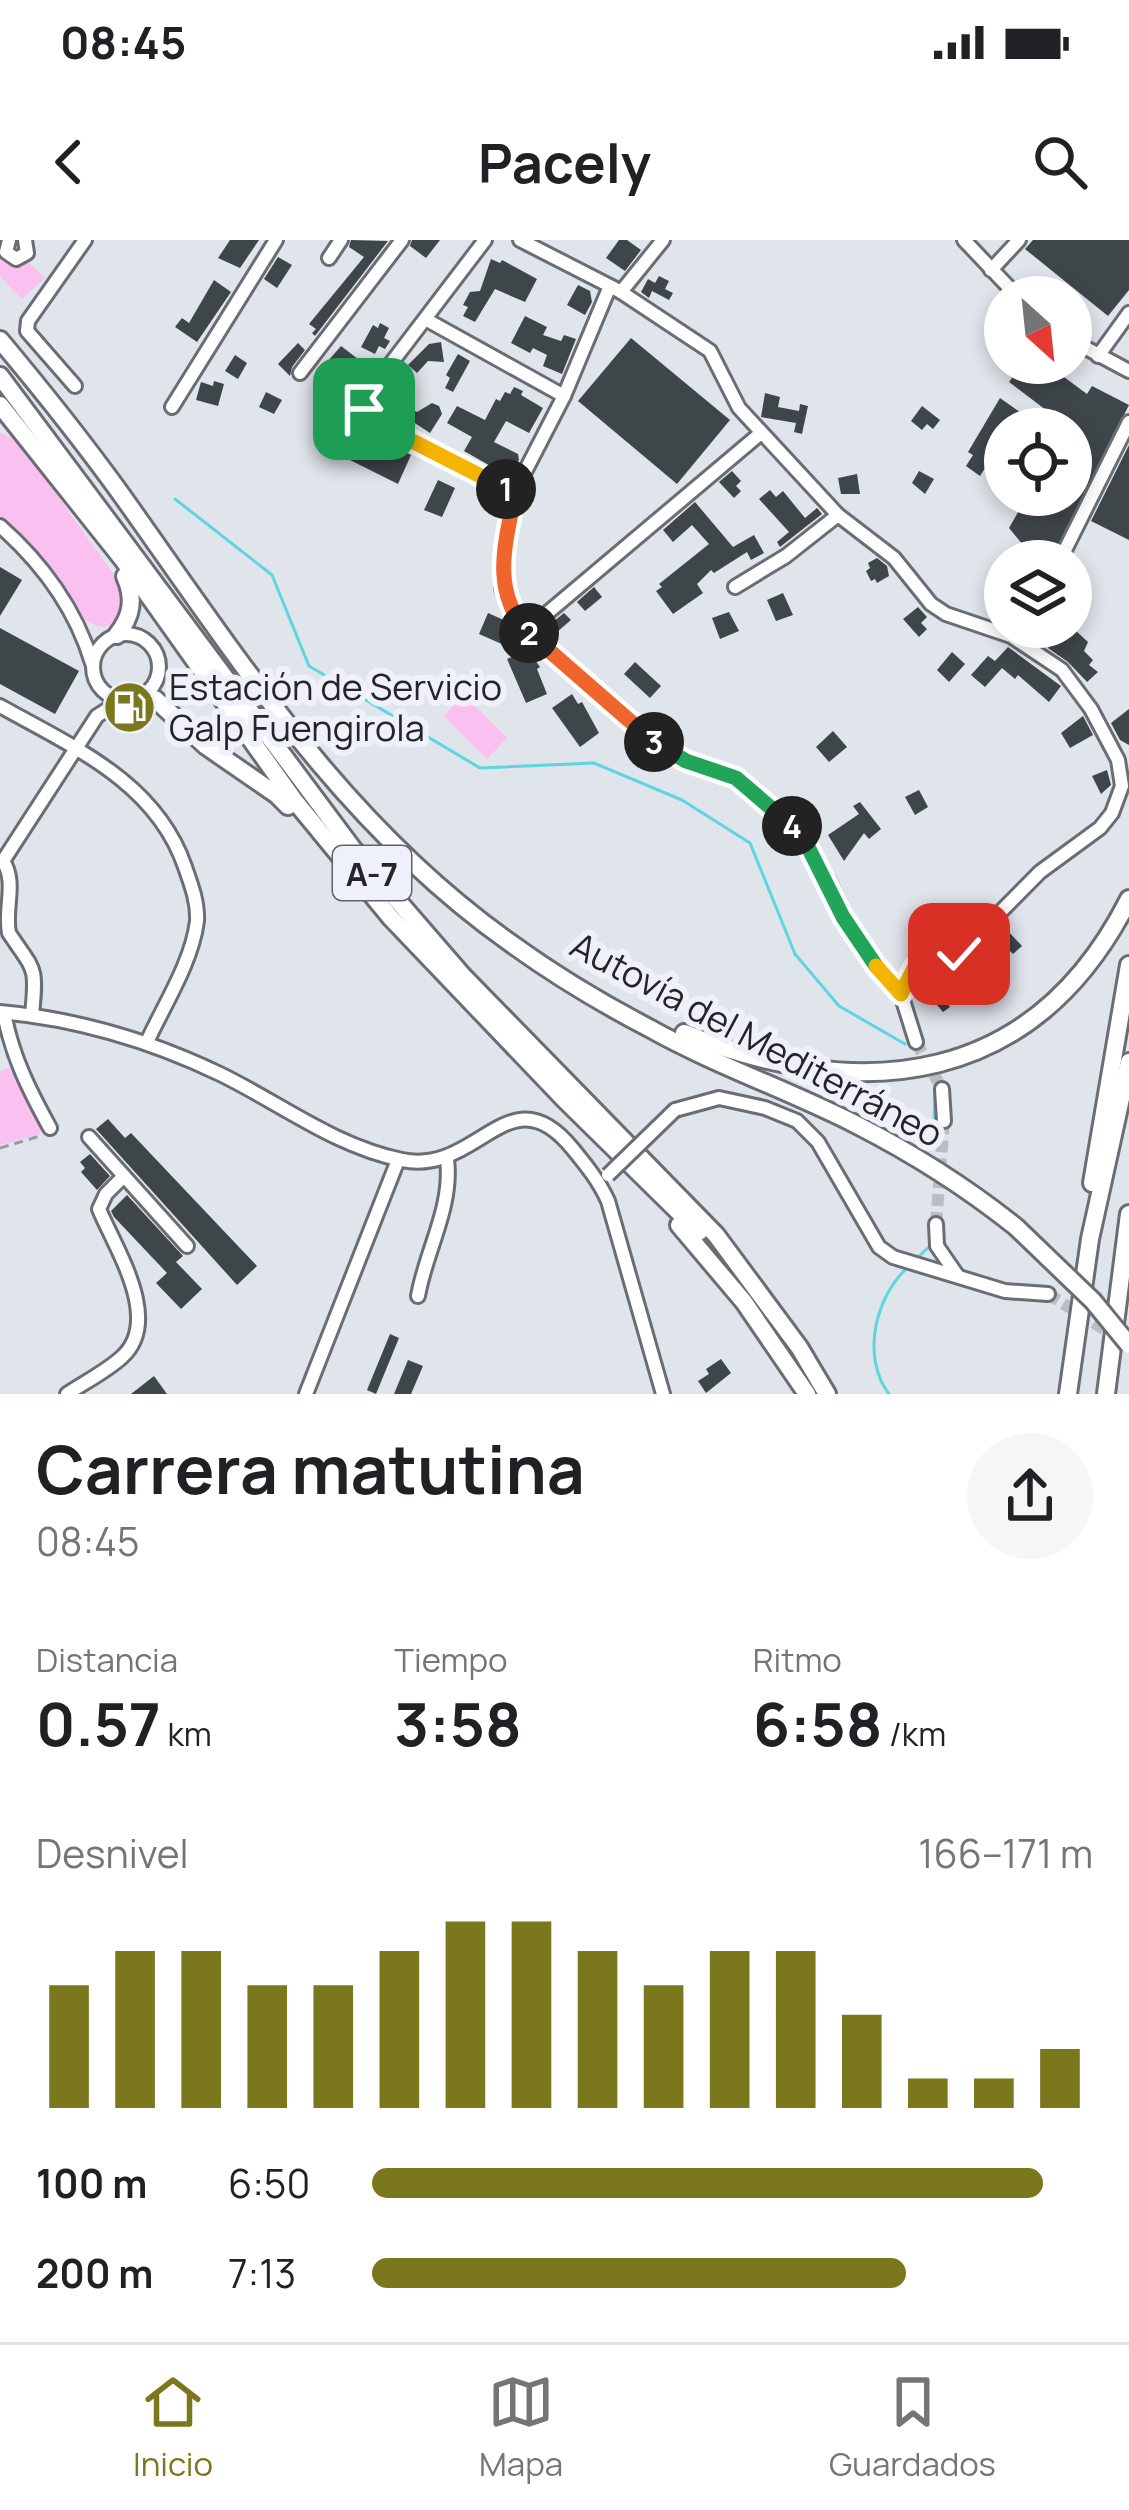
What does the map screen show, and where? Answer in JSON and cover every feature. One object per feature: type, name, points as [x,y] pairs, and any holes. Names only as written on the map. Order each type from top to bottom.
[{"type":"highway","name":"Autovía del Mediterráneo","points":[[0,340],[114,484],[327,777],[398,852],[464,908],[547,967],[648,1028],[874,1134],[950,1178],[1016,1227],[1068,1276],[1129,1345]]},
{"type":"highway","name":"A-7","points":[[0,376],[300,782],[387,891],[716,1235],[799,1347],[827,1394]]},
{"type":"highway","points":[[0,405],[328,843],[460,993],[642,1177],[733,1259]]},
{"type":"highway","points":[[89,519],[132,593],[131,610],[114,636]]},
{"type":"highway","points":[[132,698],[155,699],[206,746],[277,795],[328,843]]},
{"type":"highway","points":[[621,1011],[723,1049],[794,1067],[866,1073],[932,1065],[988,1046],[1045,1011],[1094,960],[1129,899]]},
{"type":"highway","points":[[1090,1239],[1089,1207],[1129,965]]},
{"type":"highway","points":[[1068,1394],[1090,1239],[1129,1062]]},
{"type":"highway","points":[[642,1177],[745,1302],[807,1394]]},
{"type":"highway","points":[[1106,1394],[1129,1214]]},
{"type":"street","points":[[9,240],[6,252],[16,259],[27,253],[25,240]]},
{"type":"street","points":[[75,386],[27,331],[28,321],[85,240]]},
{"type":"street","points":[[172,406],[276,240]]},
{"type":"street","points":[[329,258],[341,240]]},
{"type":"street","points":[[300,373],[402,240]]},
{"type":"street","points":[[485,240],[367,394],[364,409],[377,423],[504,489],[516,489]]},
{"type":"street","points":[[520,240],[616,289],[710,351],[739,409],[838,515],[888,552],[936,608],[1011,636],[1068,676],[1118,760],[1122,786],[1112,813],[1100,828],[1040,872],[959,954],[929,959],[914,968],[901,994]]},
{"type":"street","points":[[662,240],[616,289],[516,489],[502,588],[526,631],[656,744],[686,761],[736,778],[796,829],[828,880],[854,936],[901,994],[916,1042]]},
{"type":"street","points":[[964,240],[997,276]]},
{"type":"street","points":[[991,270],[1019,240]]},
{"type":"street","points":[[1098,356],[1129,313]]},
{"type":"street","points":[[427,320],[564,396]]},
{"type":"street","points":[[1092,352],[1129,371]]},
{"type":"street","points":[[1070,540],[1129,422]]},
{"type":"street","points":[[526,631],[760,433]]},
{"type":"street","points":[[735,586],[786,556],[838,515]]},
{"type":"street","points":[[0,526],[37,564],[80,624],[97,683],[97,716]]},
{"type":"street","points":[[32,1015],[34,971],[9,933],[10,882],[1,860],[97,716],[157,680],[158,657],[144,639],[114,636],[80,624]]},
{"type":"street","points":[[93,664],[99,648],[114,636]]},
{"type":"street","points":[[97,683],[108,695],[132,698]]},
{"type":"street","points":[[0,706],[122,778],[153,809],[181,854],[196,903],[194,936],[147,1042]]},
{"type":"street","points":[[50,1128],[5,1051],[2,1013],[32,1015],[147,1042],[224,1075],[306,1124],[398,1160],[447,1159],[503,1124],[532,1118],[550,1126],[603,1178],[663,1394]]},
{"type":"street","points":[[942,1088],[944,1121]]},
{"type":"street","points":[[603,1178],[675,1110],[719,1098],[765,1108],[797,1121],[828,1156],[879,1247],[902,1263],[1005,1291],[1048,1294]]},
{"type":"street","points":[[89,1137],[187,1246]]},
{"type":"street","points":[[418,1296],[447,1197],[447,1159]]},
{"type":"street","points":[[306,1394],[398,1160]]},
{"type":"street","points":[[70,1393],[125,1355],[137,1333],[137,1298],[98,1209],[124,1176]]},
{"type":"street","points":[[936,1223],[937,1246],[957,1275]]},
{"type":"path","points":[[0,1148],[46,1135],[50,1128]]},
{"type":"shaded area","points":[[0,252],[11,263],[29,263],[45,278],[22,299],[0,276]]},
{"type":"shaded area","points":[[0,433],[18,441],[117,579],[122,600],[113,624],[95,625],[84,619],[42,560],[0,519]]},
{"type":"shaded area","points":[[464,695],[507,738],[487,759],[444,716]]},
{"type":"shaded area","points":[[11,1067],[43,1125],[40,1134],[0,1145],[0,1071]]},
{"type":"building","points":[[230,240],[259,240],[240,268],[218,258]]},
{"type":"building","points":[[351,240],[388,241],[315,336],[316,329],[309,324],[364,257],[349,247]]},
{"type":"building","points":[[412,240],[440,240],[426,258],[410,246]]},
{"type":"building","points":[[619,240],[641,250],[625,271],[606,258]]},
{"type":"building","points":[[1033,240],[1129,240],[1129,290],[1108,316],[1092,303],[1092,276],[1058,276],[1025,249]]},
{"type":"building","points":[[278,257],[292,265],[277,288],[264,279]]},
{"type":"building","points":[[491,259],[537,279],[525,302],[495,289],[475,322],[463,316],[468,307],[463,305],[470,292],[480,291]]},
{"type":"building","points":[[659,276],[669,281],[665,289],[673,293],[669,300],[652,291],[649,298],[641,292],[648,279],[655,283]]},
{"type":"building","points":[[214,280],[231,292],[197,342],[175,327],[182,318],[189,323]]},
{"type":"building","points":[[578,285],[590,291],[592,302],[585,315],[567,305]]},
{"type":"building","points":[[525,316],[547,327],[543,335],[561,341],[564,335],[576,339],[562,374],[543,366],[547,355],[511,343]]},
{"type":"building","points":[[380,323],[389,328],[384,338],[390,341],[375,354],[361,347],[373,325],[378,328]]},
{"type":"building","points":[[631,338],[730,420],[677,484],[578,401]]},
{"type":"building","points":[[441,342],[444,362],[428,361],[417,373],[408,365],[429,344]]},
{"type":"building","points":[[298,343],[305,350],[290,376],[278,364]]},
{"type":"building","points":[[341,346],[358,359],[347,372],[328,361]]},
{"type":"building","points":[[458,354],[470,361],[453,392],[445,388],[450,378],[446,375]]},
{"type":"building","points":[[235,355],[247,363],[238,379],[225,371]]},
{"type":"building","points":[[214,381],[224,384],[218,406],[196,400],[201,382],[213,386]]},
{"type":"building","points":[[1012,384],[1073,384],[1087,394],[1092,386],[1129,405],[1092,478],[1092,408],[1043,408]]},
{"type":"building","points":[[392,387],[402,391],[396,403],[417,412],[432,403],[439,406],[442,414],[430,433],[404,416],[402,421],[387,414],[390,408],[383,403]]},
{"type":"building","points":[[514,387],[543,408],[529,433],[506,421],[494,442],[518,454],[508,476],[464,451],[472,437],[447,423],[457,406],[485,420],[496,399],[500,401]]},
{"type":"building","points":[[266,392],[282,400],[274,414],[259,407]]},
{"type":"building","points":[[765,393],[780,397],[778,407],[799,411],[800,404],[808,406],[802,434],[794,432],[796,423],[761,417]]},
{"type":"building","points":[[1000,398],[1014,408],[994,408]]},
{"type":"building","points":[[922,406],[940,420],[933,429],[927,424],[922,430],[911,421]]},
{"type":"building","points":[[345,422],[411,455],[398,484],[332,451]]},
{"type":"building","points":[[984,425],[980,476],[966,466],[973,455],[968,452]]},
{"type":"building","points":[[1129,445],[1129,540],[1091,521]]},
{"type":"building","points":[[732,471],[741,481],[736,486],[741,491],[734,498],[719,482]]},
{"type":"building","points":[[919,471],[934,479],[925,494],[912,483]]},
{"type":"building","points":[[857,474],[860,494],[841,494],[838,478]]},
{"type":"building","points":[[438,480],[455,488],[442,517],[424,510]]},
{"type":"building","points":[[770,490],[776,497],[783,491],[805,518],[817,508],[822,514],[780,547],[777,542],[789,532],[759,499]]},
{"type":"building","points":[[695,502],[733,547],[754,535],[764,553],[751,560],[747,552],[714,573],[711,570],[697,584],[703,593],[673,614],[656,591],[662,587],[659,584],[709,544],[692,525],[673,542],[663,530]]},
{"type":"building","points":[[1016,516],[1073,516],[1061,540],[1019,540],[1009,528]]},
{"type":"building","points":[[877,558],[887,566],[889,576],[877,583],[866,571],[868,563]]},
{"type":"building","points":[[0,567],[22,580],[0,616]]},
{"type":"building","points":[[594,587],[602,597],[585,611],[577,602]]},
{"type":"building","points":[[783,593],[793,615],[776,621],[767,600]]},
{"type":"building","points":[[918,607],[927,617],[921,623],[927,629],[919,637],[903,619]]},
{"type":"building","points":[[729,612],[739,631],[720,639],[712,618]]},
{"type":"building","points":[[488,613],[506,621],[503,628],[510,631],[504,645],[479,634]]},
{"type":"building","points":[[564,613],[571,620],[550,638],[543,630]]},
{"type":"building","points":[[0,628],[79,671],[55,714],[0,684]]},
{"type":"building","points":[[1009,648],[1061,686],[1049,702],[1018,675],[1015,679],[1002,668],[985,687],[971,675],[988,656],[995,661]]},
{"type":"building","points":[[1048,648],[1085,648],[1093,660],[1089,665],[1098,672],[1087,682]]},
{"type":"building","points":[[528,650],[540,667],[547,694],[526,703],[507,659]]},
{"type":"building","points":[[952,652],[965,664],[949,682],[937,670]]},
{"type":"building","points":[[635,662],[661,686],[650,698],[624,674]]},
{"type":"building","points":[[572,694],[578,704],[582,702],[599,733],[580,747],[552,708]]},
{"type":"building","points":[[1129,709],[1129,745],[1120,740],[1111,723]]},
{"type":"building","points":[[1083,716],[1093,735],[1070,748],[1061,733]]},
{"type":"building","points":[[833,731],[847,747],[829,762],[816,747]]},
{"type":"building","points":[[1107,770],[1111,785],[1101,794],[1092,776]]},
{"type":"building","points":[[919,790],[928,807],[915,815],[905,797]]},
{"type":"building","points":[[860,802],[881,829],[869,839],[864,833],[844,861],[828,835],[859,814],[853,806]]},
{"type":"building","points":[[1005,928],[1022,946],[1013,954],[996,937]]},
{"type":"building","points":[[936,983],[950,999],[946,1002],[950,1007],[943,1012],[926,992]]},
{"type":"building","points":[[108,1119],[125,1138],[131,1133],[257,1266],[237,1285],[96,1129]]},
{"type":"building","points":[[90,1154],[110,1176],[97,1190],[81,1172],[85,1168],[80,1162]]},
{"type":"building","points":[[127,1195],[183,1256],[176,1262],[202,1289],[181,1309],[156,1283],[167,1273],[111,1211]]},
{"type":"building","points":[[390,1334],[399,1338],[376,1394],[367,1390]]},
{"type":"building","points":[[721,1359],[731,1373],[706,1393],[698,1381]]},
{"type":"building","points":[[408,1360],[423,1366],[411,1394],[394,1394]]},
{"type":"building","points":[[154,1376],[167,1394],[131,1394]]},
{"type":"waterway","points":[[175,499],[272,575],[309,666],[480,768],[594,763],[682,800],[750,843],[795,954],[839,1006],[905,1044]]},
{"type":"waterway","points":[[934,1123],[935,1092]]},
{"type":"waterway","points":[[915,1260],[930,1246],[930,1228]]},
{"type":"waterway","points":[[889,1394],[876,1363],[876,1328],[887,1294],[908,1267]]},
{"type":"tunnel","points":[[916,1042],[942,1089]]},
{"type":"tunnel","points":[[936,1224],[944,1121]]},
{"type":"tunnel","points":[[1048,1294],[1118,1338]]},
{"type":"place","name":"Estación de Servicio Galp Fuengirola","points":[[130,707]]},
{"type":"route","points":[[364,409],[377,423],[504,489],[516,489],[502,588],[526,631],[656,744],[686,761],[736,778],[796,829],[828,880],[854,936],[897,993],[906,991],[914,968],[929,959],[959,954]]}]
